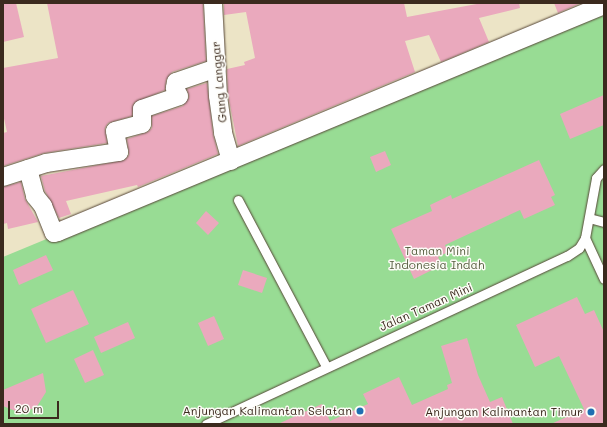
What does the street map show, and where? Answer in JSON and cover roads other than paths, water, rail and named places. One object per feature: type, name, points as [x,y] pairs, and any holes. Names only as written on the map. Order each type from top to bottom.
[{"type":"street","name":"Gang Langgar","points":[[213,3],[217,68],[224,133],[231,161]]},
{"type":"street","points":[[28,169],[35,196],[43,206],[54,233],[231,161],[604,5]]},
{"type":"street","points":[[3,177],[28,169],[74,158],[88,159],[119,152],[115,131],[142,124],[142,108],[179,96],[174,88],[176,82],[217,68]]},
{"type":"lane","points":[[604,169],[596,178],[585,238],[604,279]]},
{"type":"lane","points":[[238,200],[326,366]]},
{"type":"lane","points":[[589,218],[604,222]]},
{"type":"lane","name":"Jalan Taman Mini","points":[[206,424],[326,366],[567,256],[578,248],[585,238]]},
{"type":"place","name":"Anjungan Kalimantan Selatan","points":[[360,411]]},
{"type":"place","name":"Anjungan Kalimantan Timur","points":[[591,412]]},
{"type":"park label","name":"Taman Mini Indonesia Indah","points":[[437,258]]}]
